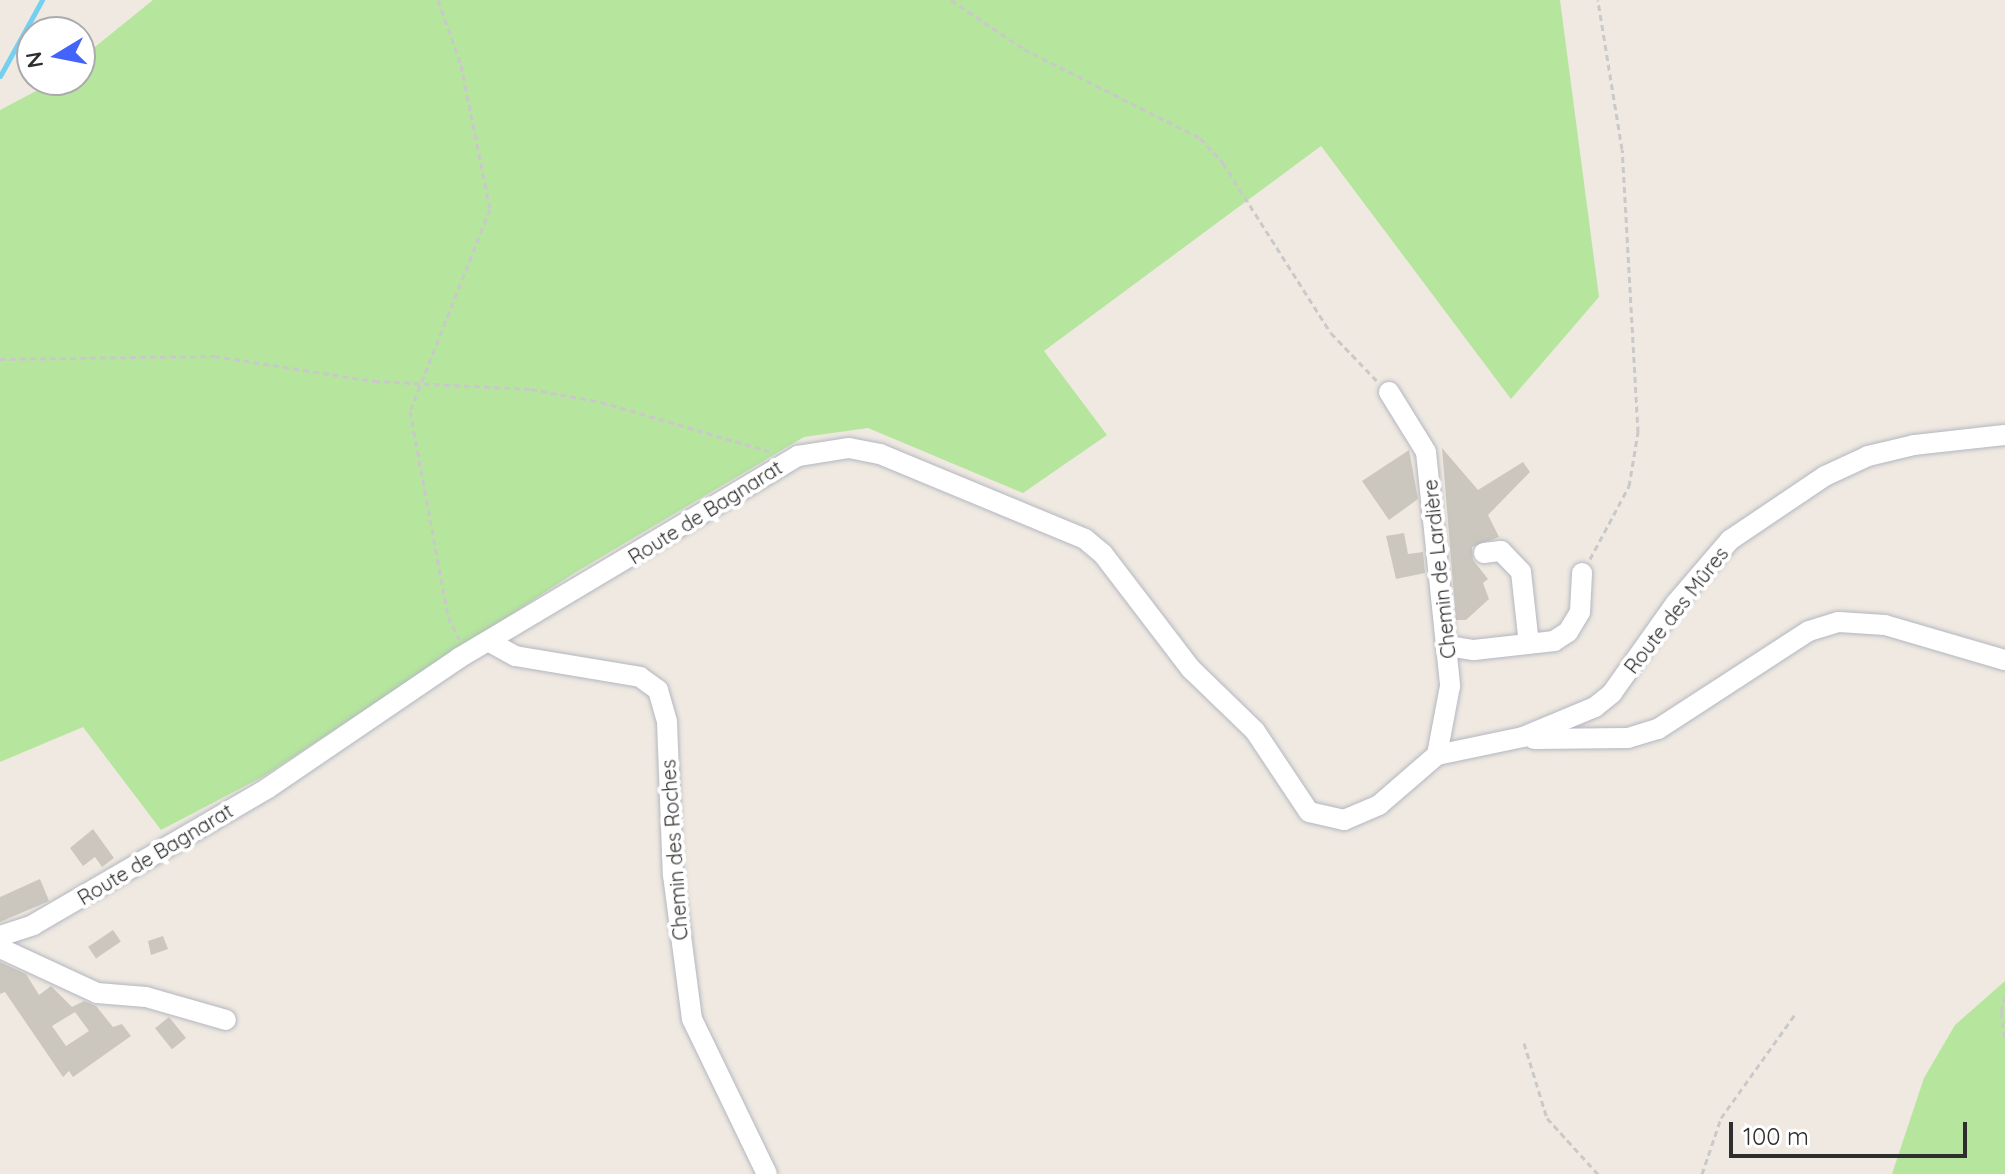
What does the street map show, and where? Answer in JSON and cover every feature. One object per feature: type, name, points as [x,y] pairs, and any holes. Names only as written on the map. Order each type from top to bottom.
[{"type":"street","name":"Chemin de Lardière","points":[[1389,392],[1426,452],[1450,686],[1437,755]]},
{"type":"street","name":"Route des Mûres","points":[[1437,755],[1523,737],[1595,707],[1612,693],[1676,603],[1730,540],[1825,476],[1868,456],[1914,445],[2005,435]]},
{"type":"street","name":"Route de Bagnarat","points":[[0,936],[46,918],[282,780],[480,646],[782,464],[831,449],[867,451],[1085,539],[1103,554],[1191,669],[1255,731],[1309,812],[1335,819],[1361,816],[1437,755]]},
{"type":"street","points":[[1484,553],[1501,551],[1521,572],[1529,644]]},
{"type":"street","points":[[1448,646],[1474,650],[1554,641],[1568,632],[1580,612],[1582,573]]},
{"type":"street","points":[[1523,737],[1628,738],[1658,729],[1809,631],[1839,622],[1885,625],[2005,660]]},
{"type":"street","name":"Chemin des Roches","points":[[480,646],[515,656],[640,677],[658,690],[667,722],[673,875],[692,1019],[767,1174]]},
{"type":"street","points":[[0,948],[97,993],[146,997],[226,1020]]},
{"type":"path","points":[[438,0],[461,65],[489,203],[410,411],[448,617],[480,646]]},
{"type":"path","points":[[951,0],[1024,49],[1200,138],[1223,163],[1331,333],[1389,392]]},
{"type":"path","points":[[1582,573],[1629,486],[1638,432],[1622,149],[1598,0]]},
{"type":"path","points":[[0,359],[214,356],[421,385],[451,381],[579,397],[768,450],[782,464]]},
{"type":"path","points":[[2005,996],[2001,1012],[2005,1039]]},
{"type":"path","points":[[1702,1174],[1721,1118],[1796,1013]]},
{"type":"path","points":[[1524,1043],[1547,1118],[1598,1174]]},
{"type":"green space","points":[[153,0],[1560,0],[1599,297],[1511,399],[1321,146],[1044,351],[1107,435],[1023,493],[868,428],[804,437],[576,572],[264,776],[161,830],[83,727],[0,762],[0,110],[27,96],[96,96],[96,46]]},
{"type":"green space","points":[[2005,981],[2005,1174],[1892,1174],[1924,1078],[1955,1025]]},
{"type":"building","points":[[1442,448],[1478,490],[1523,462],[1530,472],[1488,515],[1499,537],[1472,547],[1473,560],[1488,579],[1483,583],[1489,599],[1466,620],[1456,620]]},
{"type":"building","points":[[1409,450],[1418,499],[1389,520],[1362,481]]},
{"type":"building","points":[[1404,533],[1408,554],[1423,552],[1425,573],[1396,579],[1386,536]]},
{"type":"building","points":[[93,829],[114,858],[102,867],[95,857],[83,866],[70,848]]},
{"type":"building","points":[[40,879],[49,901],[0,922],[0,897]]},
{"type":"building","points":[[113,930],[121,942],[96,958],[88,947]]},
{"type":"building","points":[[163,936],[168,949],[151,955],[148,941]]},
{"type":"building","points":[[0,962],[26,974],[39,995],[51,986],[72,1007],[84,1001],[96,1006],[113,1027],[122,1024],[131,1036],[73,1077],[69,1071],[63,1077],[5,992],[0,994]],"holes":[[[75,1012],[89,1031],[66,1046],[52,1026]]]},
{"type":"building","points":[[169,1017],[186,1038],[172,1049],[155,1028]]},
{"type":"waterway","points":[[0,76],[42,0]]}]
